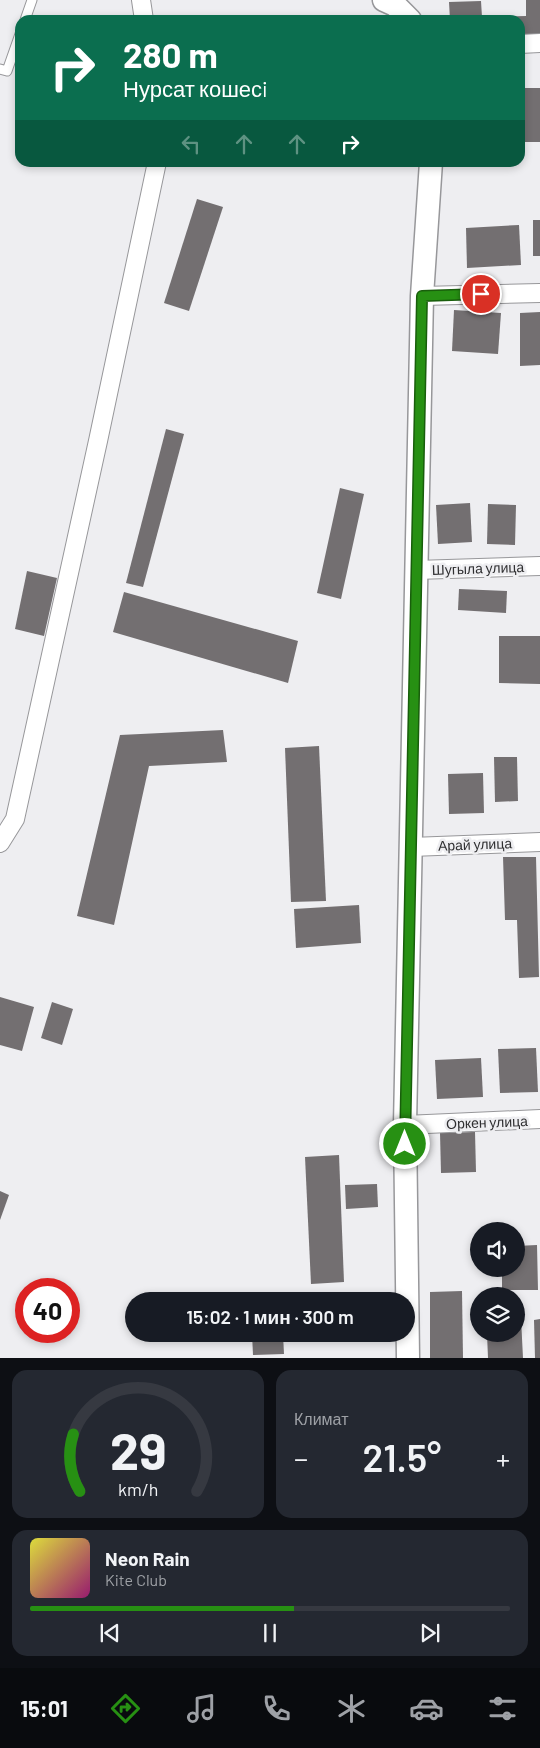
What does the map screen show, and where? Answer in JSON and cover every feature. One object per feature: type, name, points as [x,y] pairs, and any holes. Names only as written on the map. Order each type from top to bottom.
[{"type":"street","points":[[141,0],[143,15]]},
{"type":"street","points":[[384,0],[395,6],[405,15]]},
{"type":"street","points":[[525,44],[540,43]]},
{"type":"street","points":[[0,842],[15,819],[156,167]]},
{"type":"street","points":[[408,1358],[405,1125],[422,296],[431,167]]},
{"type":"street","points":[[422,296],[540,293]]},
{"type":"street","name":"Шугыла улица","points":[[416,570],[540,566]]},
{"type":"street","name":"Арай улица","points":[[411,847],[540,842]]},
{"type":"street","name":"Оркен улица","points":[[405,1125],[540,1119]]},
{"type":"lane","points":[[27,15],[32,0]]},
{"type":"lane","points":[[0,68],[7,71],[15,48]]},
{"type":"building","points":[[526,0],[540,0],[540,35],[525,36]]},
{"type":"building","points":[[481,1],[482,15],[450,15],[449,2]]},
{"type":"building","points":[[525,88],[540,88],[540,142],[525,142]]},
{"type":"building","points":[[197,199],[223,207],[189,311],[164,303]]},
{"type":"building","points":[[533,220],[540,220],[540,256],[533,256]]},
{"type":"building","points":[[519,225],[521,265],[467,268],[466,228]]},
{"type":"building","points":[[454,310],[501,313],[498,354],[452,351]]},
{"type":"building","points":[[540,312],[540,365],[520,366],[520,313]]},
{"type":"building","points":[[166,429],[184,434],[143,587],[126,583]]},
{"type":"building","points":[[340,488],[364,494],[341,599],[317,593]]},
{"type":"building","points":[[470,503],[472,542],[438,544],[436,505]]},
{"type":"building","points":[[488,504],[516,505],[515,545],[487,544]]},
{"type":"building","points":[[27,571],[57,578],[44,636],[15,629]]},
{"type":"building","points":[[459,589],[507,591],[506,613],[458,610]]},
{"type":"building","points":[[124,592],[298,641],[288,683],[113,632]]},
{"type":"building","points":[[499,636],[540,636],[540,684],[499,683]]},
{"type":"building","points":[[223,730],[227,762],[149,766],[114,925],[77,916],[120,735]]},
{"type":"building","points":[[319,746],[326,901],[291,902],[285,748]]},
{"type":"building","points":[[494,757],[517,757],[518,801],[495,802]]},
{"type":"building","points":[[483,773],[484,813],[449,814],[448,774]]},
{"type":"building","points":[[503,857],[536,857],[539,977],[519,978],[517,920],[505,920]]},
{"type":"building","points":[[359,905],[361,943],[296,948],[294,909]]},
{"type":"building","points":[[0,997],[34,1007],[22,1051],[0,1045]]},
{"type":"building","points":[[52,1002],[73,1009],[62,1045],[41,1038]]},
{"type":"building","points":[[536,1048],[538,1092],[500,1093],[498,1049]]},
{"type":"building","points":[[481,1058],[483,1097],[437,1099],[435,1060]]},
{"type":"building","points":[[475,1132],[476,1172],[441,1173],[440,1133]]},
{"type":"building","points":[[339,1155],[344,1282],[311,1284],[305,1157]]},
{"type":"building","points":[[377,1184],[378,1207],[346,1209],[345,1185]]},
{"type":"building","points":[[0,1191],[9,1195],[0,1220]]},
{"type":"building","points":[[537,1245],[538,1290],[525,1290],[525,1287],[502,1287],[502,1277],[525,1277],[525,1246]]},
{"type":"building","points":[[462,1291],[463,1358],[430,1358],[430,1292]]},
{"type":"building","points":[[540,1319],[540,1358],[535,1358],[534,1320]]},
{"type":"building","points":[[252,1342],[283,1342],[284,1354],[253,1355]]},
{"type":"building","points":[[487,1342],[522,1342],[523,1358],[488,1358]]},
{"type":"route","points":[[405,1144],[422,296],[481,294]]}]
